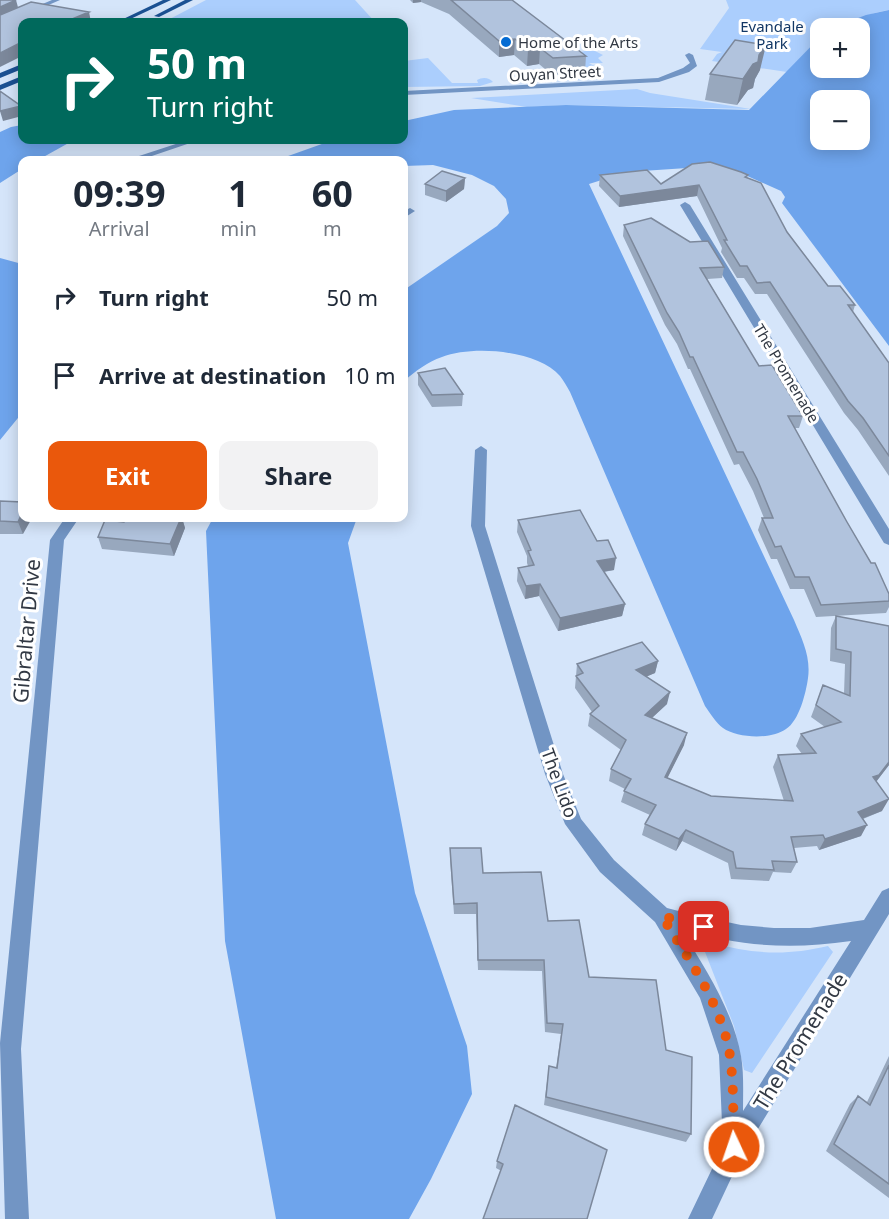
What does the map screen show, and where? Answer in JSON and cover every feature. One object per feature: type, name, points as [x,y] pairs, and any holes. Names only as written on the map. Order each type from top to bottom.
[{"type":"main road","points":[[129,18],[168,0]]},
{"type":"main road","points":[[153,18],[190,0]]},
{"type":"main road","points":[[0,76],[18,68]]},
{"type":"main road","points":[[0,88],[18,80]]},
{"type":"street","points":[[0,24],[57,0]]},
{"type":"street","points":[[0,24],[13,27]]},
{"type":"street","name":"Ouyan Street","points":[[408,93],[659,80],[686,70],[694,64],[689,55]]},
{"type":"street","points":[[142,156],[158,144]]},
{"type":"street","points":[[145,156],[183,144]]},
{"type":"street","name":"The Promenade","points":[[685,205],[889,540]]},
{"type":"street","name":"The Lido","points":[[481,450],[478,526],[554,774],[574,824],[608,866],[662,916],[708,992],[730,1055],[734,1147]]},
{"type":"street","name":"Gibraltar Drive","points":[[17,1219],[10,1049],[57,540],[69,522]]},
{"type":"street","name":"The Promenade","points":[[700,1219],[734,1147],[889,897]]},
{"type":"street","points":[[662,916],[725,932],[759,936],[792,938],[869,929]]},
{"type":"green space","points":[[206,0],[355,0],[371,18],[172,18]]},
{"type":"green space","name":"Evandale Park","points":[[726,0],[889,0],[889,10],[860,18],[810,18],[810,48],[787,72],[712,61],[717,54],[722,52],[700,49],[729,8]]},
{"type":"green space","points":[[591,49],[603,55],[598,58],[603,63],[589,63],[596,67],[593,72],[601,74],[602,78],[551,82],[589,78],[553,50],[572,53]]},
{"type":"green space","points":[[428,58],[452,83],[478,83],[477,80],[483,78],[493,82],[480,86],[408,87],[408,60]]},
{"type":"green space","points":[[637,89],[751,109],[566,105],[527,107],[471,98]]},
{"type":"green space","points":[[712,943],[742,950],[770,952],[798,951],[828,946],[833,952],[752,1073],[744,1070],[734,1026],[705,952]]},
{"type":"shaded area","points":[[889,10],[889,346],[782,203],[785,197],[781,191],[743,174],[702,167],[627,172],[589,184],[794,620],[805,648],[808,678],[804,699],[795,720],[780,733],[763,736],[745,736],[723,728],[705,706],[570,392],[560,376],[550,367],[521,355],[470,351],[437,359],[408,378],[408,287],[497,226],[509,213],[506,199],[494,186],[472,175],[433,165],[408,166],[408,156],[288,156],[322,144],[408,144],[408,120],[454,110],[566,105],[749,110],[810,47],[810,78],[870,78],[870,18],[858,18]]},
{"type":"shaded area","points":[[18,126],[18,144],[67,144],[45,156],[18,156],[18,172],[0,183],[0,132]]},
{"type":"shaded area","points":[[0,258],[18,263],[18,418],[0,440]]},
{"type":"shaded area","points":[[211,522],[356,522],[348,543],[415,893],[467,1046],[472,1094],[409,1219],[276,1219],[225,941],[206,531]]},
{"type":"building","points":[[0,0],[16,0],[0,7]]},
{"type":"building","points":[[451,0],[512,0],[586,56],[553,58],[540,48],[528,50],[515,39],[499,41]]},
{"type":"building","points":[[31,2],[89,12],[75,18],[18,18],[18,44],[0,53],[0,15]]},
{"type":"building","points":[[735,40],[766,45],[759,55],[758,62],[753,64],[743,79],[710,74]]},
{"type":"building","points":[[0,91],[18,104],[18,107],[0,111]]},
{"type":"building","points":[[710,162],[741,172],[748,175],[745,177],[761,183],[787,232],[828,286],[840,286],[855,305],[848,305],[889,363],[889,456],[863,418],[848,401],[770,282],[757,283],[747,266],[740,266],[724,240],[727,240],[699,185],[620,196],[600,175],[647,170],[661,184],[692,164]]},
{"type":"building","points":[[442,171],[465,178],[446,191],[425,184]]},
{"type":"building","points":[[651,218],[690,242],[708,241],[724,267],[700,268],[759,366],[772,365],[803,416],[788,416],[871,563],[875,563],[889,594],[889,601],[821,605],[809,577],[795,577],[781,546],[775,547],[762,518],[773,518],[757,479],[743,452],[737,452],[693,357],[690,357],[679,332],[667,313],[624,225]]},
{"type":"building","points":[[445,368],[463,394],[432,395],[418,373]]},
{"type":"building","points":[[0,501],[18,502],[18,522],[0,521]]},
{"type":"building","points":[[580,510],[597,541],[608,540],[616,558],[597,561],[625,604],[560,618],[540,584],[526,586],[518,568],[534,565],[528,551],[531,550],[518,520]]},
{"type":"building","points":[[104,522],[179,522],[170,544],[98,537]]},
{"type":"building","points":[[836,616],[889,626],[889,762],[879,775],[873,777],[889,799],[858,812],[867,825],[825,839],[823,835],[791,837],[797,862],[772,861],[774,870],[736,868],[733,852],[686,830],[679,839],[645,824],[656,805],[624,791],[631,779],[611,769],[626,740],[590,714],[599,706],[576,676],[583,673],[577,664],[642,642],[658,661],[636,670],[670,692],[645,715],[687,733],[665,777],[711,796],[793,801],[778,755],[816,753],[801,734],[841,722],[816,705],[823,685],[850,696],[851,652],[836,649]]},
{"type":"building","points":[[450,848],[481,848],[483,873],[541,872],[548,921],[579,920],[589,977],[656,980],[666,1050],[692,1057],[691,1134],[546,1097],[549,1066],[557,1068],[563,1024],[547,1023],[544,960],[478,960],[477,903],[454,904]]},
{"type":"building","points":[[889,1065],[889,1184],[834,1144],[858,1096],[870,1105]]},
{"type":"building","points":[[515,1105],[607,1150],[587,1219],[483,1219],[503,1164],[497,1161]]},
{"type":"place","name":"Home of the Arts","points":[[506,42]]},
{"type":"route","points":[[704,927],[662,916],[708,992],[721,1026],[730,1055],[734,1147]]}]
